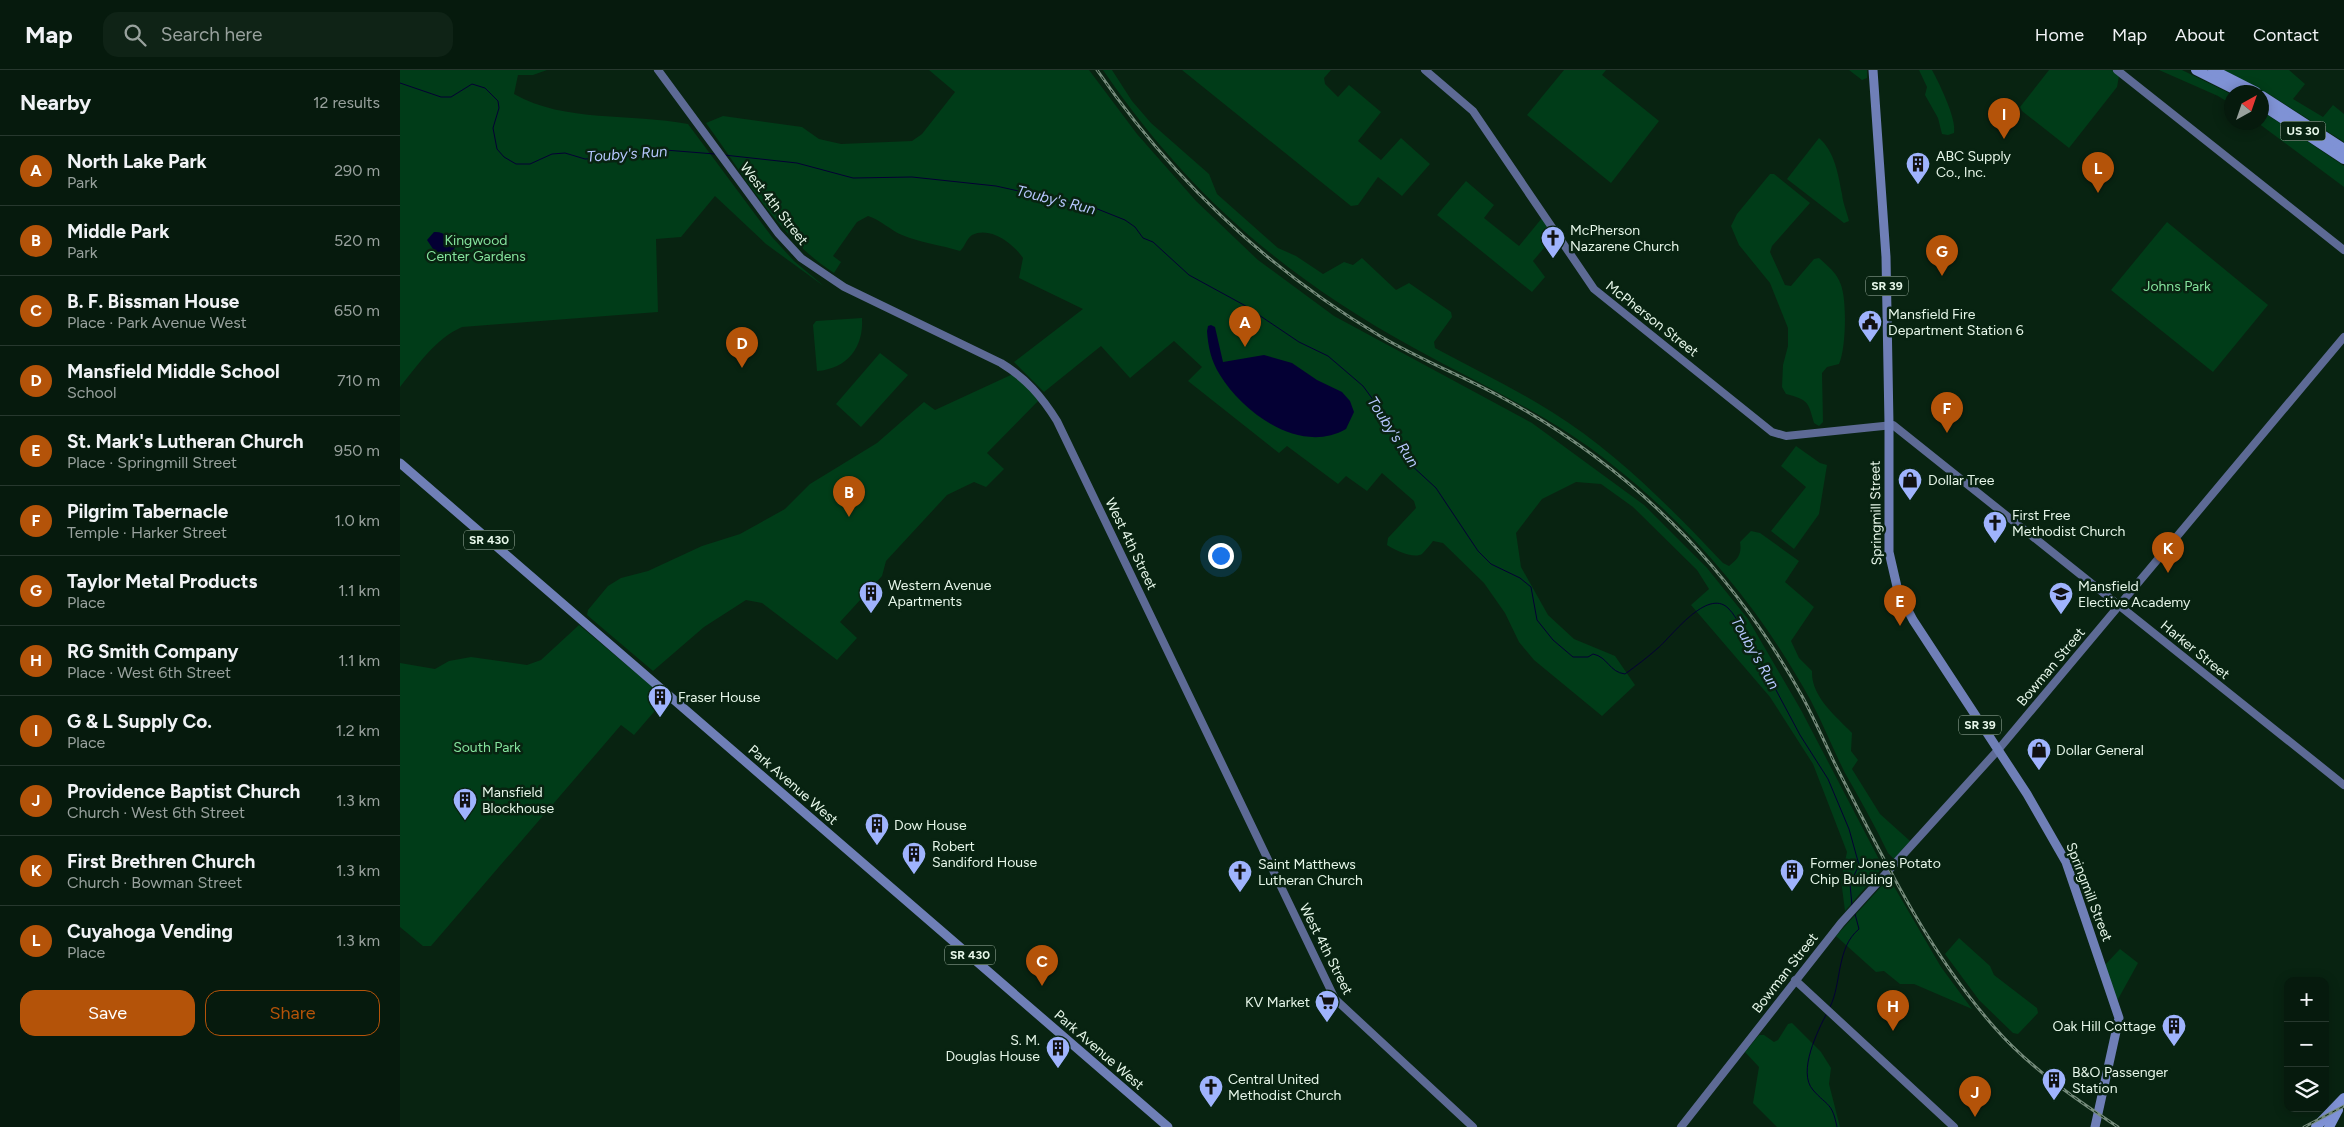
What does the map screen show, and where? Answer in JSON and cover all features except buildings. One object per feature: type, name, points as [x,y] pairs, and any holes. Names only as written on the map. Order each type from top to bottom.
[{"type":"highway","points":[[2196,70],[2226,85]]},
{"type":"highway","points":[[2213,70],[2242,85]]},
{"type":"highway","name":"US 30","points":[[2269,101],[2344,149]]},
{"type":"highway","name":"US 30","points":[[2269,110],[2344,159]]},
{"type":"highway","points":[[2316,1127],[2344,1099]]},
{"type":"highway","points":[[2329,1127],[2344,1099]]},
{"type":"main road","name":"Springmill Street","points":[[1873,70],[1886,258],[1890,424],[1888,539],[1894,580],[1913,620],[2027,794],[2064,858],[2119,1018],[2095,1127]]},
{"type":"main road","name":"Park Avenue West","points":[[400,464],[1168,1127]]},
{"type":"street","name":"West 4th Street","points":[[658,70],[785,242],[824,275],[844,287],[1001,363],[1028,382],[1038,392],[1057,421],[1332,995],[1342,1007],[1473,1127]]},
{"type":"street","name":"McPherson Street","points":[[1425,70],[1473,111],[1594,289],[1772,432],[1786,436],[1890,424]]},
{"type":"street","points":[[2116,70],[2344,250]]},
{"type":"street","name":"Bowman Street","points":[[1681,1127],[1850,912],[1998,750],[2344,337]]},
{"type":"street","name":"Harker Street","points":[[1890,424],[1911,438],[2344,785]]},
{"type":"street","points":[[1795,980],[1954,1127]]},
{"type":"green space","name":"Kingwood Center Gardens","points":[[400,70],[547,70],[533,75],[518,75],[514,94],[534,103],[576,113],[688,124],[772,237],[794,261],[825,287],[766,244],[715,196],[681,237],[656,239],[658,312],[462,327],[435,345],[400,387]]},
{"type":"green space","points":[[929,70],[1089,70],[1137,134],[1196,201],[1258,260],[1334,316],[1532,423],[1644,505],[1707,568],[1748,619],[1801,710],[1883,867],[1845,911],[1841,880],[1847,852],[1813,764],[1770,697],[1691,605],[1709,589],[1697,570],[1633,507],[1601,484],[1576,482],[1542,499],[1516,533],[1521,567],[1548,615],[1574,639],[1615,656],[1635,685],[1602,716],[1534,660],[1519,642],[1505,613],[1484,583],[1443,543],[1433,541],[1422,554],[1418,555],[1404,553],[1387,545],[1388,538],[1416,508],[1414,501],[1382,473],[1367,491],[1346,476],[1338,484],[1287,446],[1279,453],[1188,381],[1202,367],[1174,341],[1130,378],[1101,346],[1044,392],[1014,362],[1083,309],[1019,278],[1023,258],[1007,242],[993,234],[979,233],[972,235],[960,251],[909,238],[868,216],[857,222],[833,256],[841,262],[834,273],[814,259],[779,224],[706,123],[723,116],[802,127],[819,139],[841,144],[912,141],[922,134],[955,92]]},
{"type":"green space","points":[[1103,70],[1112,70],[1132,101],[1151,123],[1209,174],[1217,194],[1278,248],[1296,256],[1323,274],[1344,262],[1353,265],[1362,258],[1396,290],[1409,283],[1451,312],[1452,317],[1434,342],[1435,348],[1538,403],[1576,428],[1642,482],[1723,563],[1729,566],[1735,561],[1740,553],[1740,542],[1751,531],[1760,533],[1799,561],[1785,582],[1814,607],[1791,641],[1799,658],[1812,671],[1813,680],[1820,698],[1852,733],[1851,751],[1858,760],[1852,769],[1880,814],[1910,841],[1894,859],[1888,853],[1845,773],[1811,701],[1770,634],[1722,572],[1669,514],[1610,463],[1563,430],[1515,401],[1414,348],[1367,320],[1322,292],[1280,261],[1204,193],[1169,156],[1135,115]]},
{"type":"green space","points":[[1182,70],[1331,70],[1324,78],[1325,84],[1338,97],[1349,85],[1381,112],[1358,141],[1381,160],[1401,138],[1430,164],[1402,196],[1378,177],[1358,205],[1351,206]]},
{"type":"green space","points":[[1564,70],[1606,70],[1602,75],[1659,121],[1611,183],[1527,115]]},
{"type":"green space","points":[[1849,70],[1867,70],[1867,78],[1862,80]]},
{"type":"green space","points":[[1919,70],[1932,70],[1950,110],[1954,133],[1942,134],[1938,118],[1925,95],[1927,87]]},
{"type":"green space","points":[[2049,70],[2112,70],[2119,76],[2117,87],[2069,148],[2022,111],[2020,107]]},
{"type":"green space","points":[[2159,70],[2182,70],[2224,91],[2224,100]]},
{"type":"green space","points":[[2224,70],[2289,70],[2305,84],[2293,99],[2323,117],[2333,105],[2344,114],[2344,142],[2269,94],[2269,85],[2252,85]]},
{"type":"green space","points":[[2269,116],[2344,166],[2344,187],[2267,130],[2269,130]]},
{"type":"green space","points":[[1819,138],[1829,150],[1835,164],[1849,221],[1844,223],[1787,179]]},
{"type":"green space","points":[[1770,174],[1774,174],[1810,203],[1772,246],[1770,252],[1785,285],[1791,286],[1814,259],[1819,258],[1837,277],[1843,292],[1845,313],[1843,348],[1839,364],[1827,367],[1822,373],[1823,422],[1819,426],[1814,423],[1806,402],[1786,394],[1782,387],[1783,365],[1788,346],[1788,328],[1770,283],[1739,245],[1731,226],[1737,214]]},
{"type":"green space","points":[[1466,181],[1494,205],[1484,218],[1519,246],[1542,218],[1554,236],[1533,261],[1545,277],[1532,292],[1437,215]]},
{"type":"green space","name":"Johns Park","points":[[2167,222],[2268,305],[2213,372],[2111,290]]},
{"type":"green space","points":[[862,318],[860,338],[852,355],[837,366],[817,371],[813,325],[816,321]]},
{"type":"green space","points":[[880,353],[908,375],[861,427],[836,404]]},
{"type":"green space","points":[[1013,374],[1040,399],[987,453],[1004,469],[986,487],[974,482],[947,495],[886,561],[882,576],[840,622],[857,638],[837,660],[762,603],[746,600],[704,627],[653,671],[587,615],[588,610],[608,586],[621,578],[648,571],[702,546],[740,534],[785,509],[810,484],[877,443],[924,402],[935,410]]},
{"type":"green space","points":[[1796,446],[1820,463],[1827,465],[1819,514],[1794,549],[1771,531],[1806,487],[1781,466]]},
{"type":"green space","name":"South Park","points":[[579,625],[666,698],[634,735],[621,725],[431,946],[423,946],[400,927],[400,663],[435,669],[449,661],[471,657],[527,665],[541,660]]},
{"type":"green space","points":[[1889,878],[1941,967],[1972,1009],[1914,984],[1900,984],[1884,971],[1876,972],[1836,936]]},
{"type":"green space","points":[[1959,938],[1990,966],[1994,975],[2037,1008],[2038,1013],[2018,1034],[2013,1033],[1979,1000],[1945,954]]},
{"type":"green space","points":[[2120,949],[2138,963],[2117,1001],[2105,965]]},
{"type":"green space","points":[[1792,1023],[1821,1052],[1831,1068],[1829,1084],[1840,1127],[1777,1127],[1753,1103],[1759,1067],[1745,1052],[1759,1035],[1764,1035],[1774,1042],[1778,1040],[1788,1024]]},
{"type":"shaded area","points":[[434,232],[444,234],[451,241],[455,247],[451,256],[443,258],[437,255],[427,240]]},
{"type":"shaded area","points":[[1208,326],[1215,327],[1223,362],[1264,355],[1292,363],[1317,380],[1342,392],[1350,401],[1354,412],[1346,429],[1329,436],[1311,437],[1293,434],[1275,426],[1243,404],[1230,390],[1212,359],[1207,331]]},
{"type":"waterway","name":"Touby's Run","points":[[400,83],[441,97],[451,97],[472,84],[485,88],[498,101],[499,108],[493,128],[497,149],[504,157],[516,164],[530,164],[552,154],[565,153],[585,159],[650,155],[665,150],[715,154]]},
{"type":"waterway","name":"Touby's Run","points":[[724,155],[797,163],[853,178],[912,177],[996,186],[1095,208],[1125,220],[1135,227],[1143,238],[1153,242],[1189,275],[1244,305],[1299,342],[1328,356],[1363,386],[1385,416],[1389,429],[1400,439],[1404,457],[1436,488],[1478,551],[1491,564],[1520,578],[1531,587],[1537,620],[1553,640],[1573,657],[1588,657],[1593,654],[1602,658],[1615,670],[1625,674],[1654,651],[1690,616],[1700,609],[1710,604],[1720,603],[1728,608],[1736,618],[1760,660],[1800,735],[1828,779],[1849,829],[1859,865],[1850,884],[1852,905]]},
{"type":"waterway","name":"Touby's Run","points":[[1830,1007],[1834,998],[1846,946],[1859,929],[1855,914]]},
{"type":"waterway","name":"Touby's Run","points":[[1827,1013],[1814,1040],[1807,1073],[1813,1090],[1831,1109],[1837,1127]]},
{"type":"railway","points":[[1097,70],[1126,110],[1189,184],[1260,251],[1338,310],[1380,336],[1527,411],[1576,443],[1623,479],[1687,538],[1735,594],[1764,634],[1790,675],[1888,867],[1927,934],[1970,998],[2022,1056],[2069,1093],[2118,1127]]},
{"type":"railway","points":[[2304,1127],[2344,1106]]},
{"type":"place","name":"G & L Supply Co.","points":[[2004,139]]},
{"type":"place","name":"ABC Supply Co., Inc.","points":[[1918,185]]},
{"type":"place","name":"Cuyahoga Vending","points":[[2098,193]]},
{"type":"place","name":"McPherson Nazarene Church","points":[[1553,259]]},
{"type":"place","name":"Taylor Metal Products","points":[[1942,276]]},
{"type":"place","name":"Mansfield Fire Department Station 6","points":[[1870,343]]},
{"type":"place","name":"North Lake Park","points":[[1245,347]]},
{"type":"place","name":"Mansfield Middle School","points":[[742,368]]},
{"type":"place","name":"Pilgrim Tabernacle","points":[[1947,433]]},
{"type":"place","name":"Dollar Tree","points":[[1910,501]]},
{"type":"place","name":"Middle Park","points":[[849,517]]},
{"type":"place","name":"First Free Methodist Church","points":[[1995,544]]},
{"type":"place","name":"First Brethren Church","points":[[2168,573]]},
{"type":"place","name":"Western Avenue Apartments","points":[[871,614]]},
{"type":"place","name":"Mansfield Elective Academy","points":[[2061,615]]},
{"type":"place","name":"St. Mark's Lutheran Church","points":[[1900,626]]},
{"type":"place","name":"Fraser House","points":[[660,718]]},
{"type":"place","name":"Dollar General","points":[[2039,771]]},
{"type":"place","name":"Mansfield Blockhouse","points":[[465,821]]},
{"type":"place","name":"Dow House","points":[[877,846]]},
{"type":"place","name":"Robert Sandiford House","points":[[914,875]]},
{"type":"place","name":"Former Jones Potato Chip Building","points":[[1792,892]]},
{"type":"place","name":"Saint Matthews Lutheran Church","points":[[1240,893]]},
{"type":"place","name":"B. F. Bissman House","points":[[1042,986]]},
{"type":"place","name":"KV Market","points":[[1327,1023]]},
{"type":"place","name":"RG Smith Company","points":[[1893,1031]]},
{"type":"place","name":"Oak Hill Cottage","points":[[2174,1047]]},
{"type":"place","name":"S. M. Douglas House","points":[[1058,1069]]},
{"type":"place","name":"B&O Passenger Station","points":[[2054,1101]]},
{"type":"place","name":"Central United Methodist Church","points":[[1211,1108]]},
{"type":"place","name":"Providence Baptist Church","points":[[1975,1117]]}]
